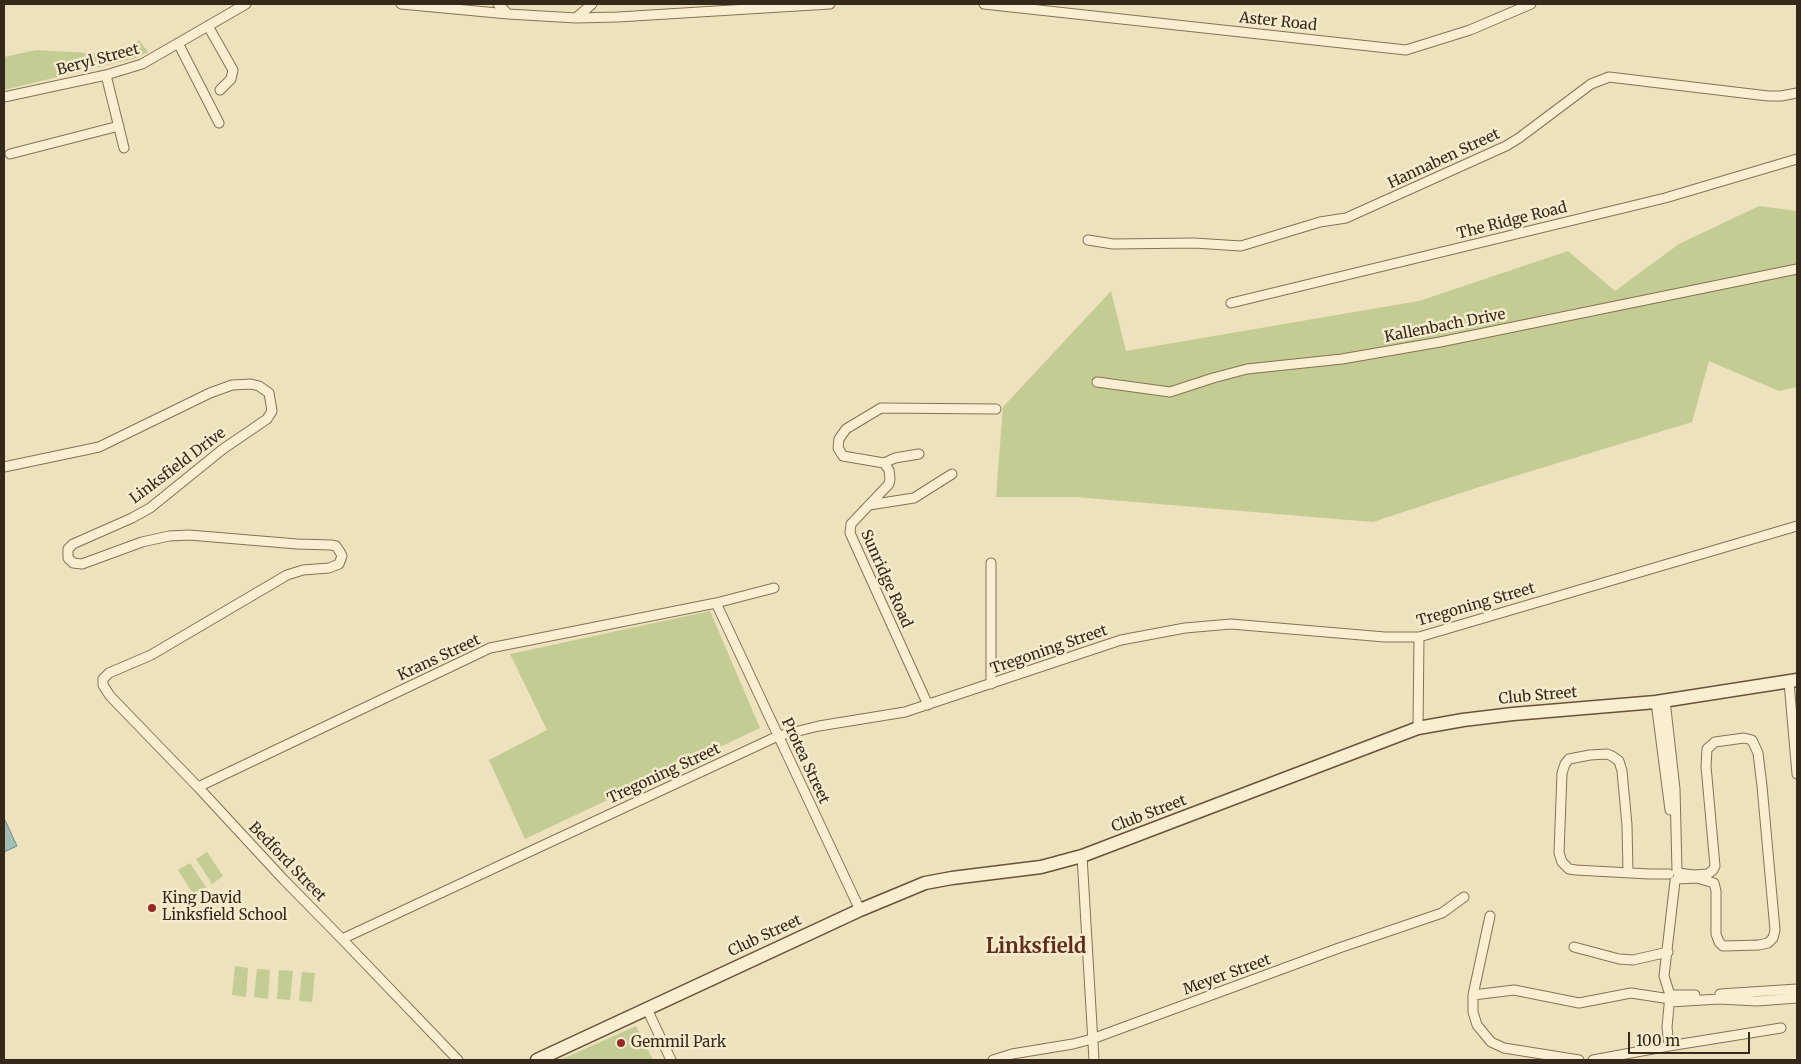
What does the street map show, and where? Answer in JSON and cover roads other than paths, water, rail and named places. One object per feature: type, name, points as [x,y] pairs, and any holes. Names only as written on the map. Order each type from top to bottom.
[{"type":"main road","name":"Club Street","points":[[537,1060],[860,910],[925,882],[1041,867],[1082,856],[1418,728],[1513,714],[1660,701],[1793,681]]},
{"type":"street","name":"Beryl Street","points":[[4,97],[106,75],[142,64],[246,4]]},
{"type":"street","points":[[401,4],[576,18],[830,4]]},
{"type":"street","points":[[498,4],[508,14]]},
{"type":"street","points":[[576,18],[592,4]]},
{"type":"street","name":"Aster Road","points":[[984,4],[1406,50],[1470,30],[1531,4]]},
{"type":"street","points":[[208,26],[232,70],[231,79],[220,90]]},
{"type":"street","points":[[178,44],[219,123]]},
{"type":"street","points":[[106,75],[124,148]]},
{"type":"street","name":"Hannaben Street","points":[[1088,240],[1113,244],[1194,243],[1241,246],[1320,222],[1346,218],[1513,142],[1591,84],[1609,77],[1768,96],[1797,93]]},
{"type":"street","points":[[10,154],[119,126]]},
{"type":"street","name":"The Ridge Road","points":[[1231,303],[1664,198],[1797,159]]},
{"type":"street","name":"Kallenbach Drive","points":[[1097,382],[1170,392],[1247,369],[1342,359],[1440,342],[1797,269]]},
{"type":"street","name":"Linksfield Drive","points":[[4,467],[98,447],[210,393],[232,385],[251,384],[259,386],[269,393],[272,411],[267,419],[223,449],[150,508],[73,544],[68,549],[68,558],[73,563],[82,564],[149,540],[189,535],[331,545],[336,546],[342,556],[339,564],[329,568],[303,570],[287,574],[150,655],[109,673],[103,679]]},
{"type":"street","points":[[919,454],[895,458],[884,463],[843,456],[838,448],[838,439],[841,434],[875,410],[886,407],[996,408]]},
{"type":"street","name":"Sunridge Road","points":[[884,463],[889,470],[890,479],[888,484],[851,524],[850,533],[928,704]]},
{"type":"street","points":[[869,506],[914,498],[952,474]]},
{"type":"street","name":"Tregoning Street","points":[[342,939],[778,736],[818,726],[905,712],[1121,640],[1216,624],[1385,637],[1419,637],[1797,526]]},
{"type":"street","points":[[991,563],[991,684]]},
{"type":"street","name":"Krans Street","points":[[198,787],[481,651],[506,644],[716,603],[774,588]]},
{"type":"street","name":"Protea Street","points":[[716,603],[860,910]]},
{"type":"street","points":[[1418,728],[1419,637]]},
{"type":"street","name":"Bedford Street","points":[[103,679],[103,685],[107,693],[458,1060]]},
{"type":"street","points":[[1793,681],[1797,774]]},
{"type":"street","points":[[1660,701],[1675,789],[1673,896],[1664,976],[1670,999],[1667,1027],[1669,1046]]},
{"type":"street","points":[[1628,873],[1627,825],[1622,771],[1618,761],[1607,754],[1569,759],[1565,764],[1562,774],[1559,853],[1562,862],[1570,869],[1576,870],[1697,878],[1714,883],[1716,891],[1716,934],[1723,946],[1758,945],[1768,943],[1773,938],[1775,930],[1762,786],[1758,753],[1752,740],[1744,738],[1715,742],[1707,749],[1706,766],[1715,861],[1714,869],[1708,874],[1674,876]]},
{"type":"street","points":[[1082,856],[1094,1060]]},
{"type":"street","name":"Meyer Street","points":[[993,1060],[1012,1054],[1092,1039],[1339,948],[1442,913],[1449,910],[1464,897]]},
{"type":"street","points":[[1490,916],[1474,994],[1472,1007],[1474,1019],[1487,1038],[1494,1044],[1504,1048],[1579,1060]]},
{"type":"street","points":[[1574,947],[1619,959],[1633,960],[1668,952]]},
{"type":"street","points":[[1670,999],[1699,995],[1797,989]]},
{"type":"street","points":[[1474,994],[1514,990],[1579,1004],[1631,993],[1670,999],[1757,1001],[1797,998]]},
{"type":"street","points":[[647,1009],[671,1060]]},
{"type":"street","points":[[1594,1060],[1781,1028]]},
{"type":"water","points":[[4,818],[17,846],[4,852]]},
{"type":"place","name":"King David Linksfield School","points":[[152,908]]},
{"type":"place","name":"Gemmil Park","points":[[621,1043]]},
{"type":"district","name":"Linksfield","points":[[1036,947]]}]
